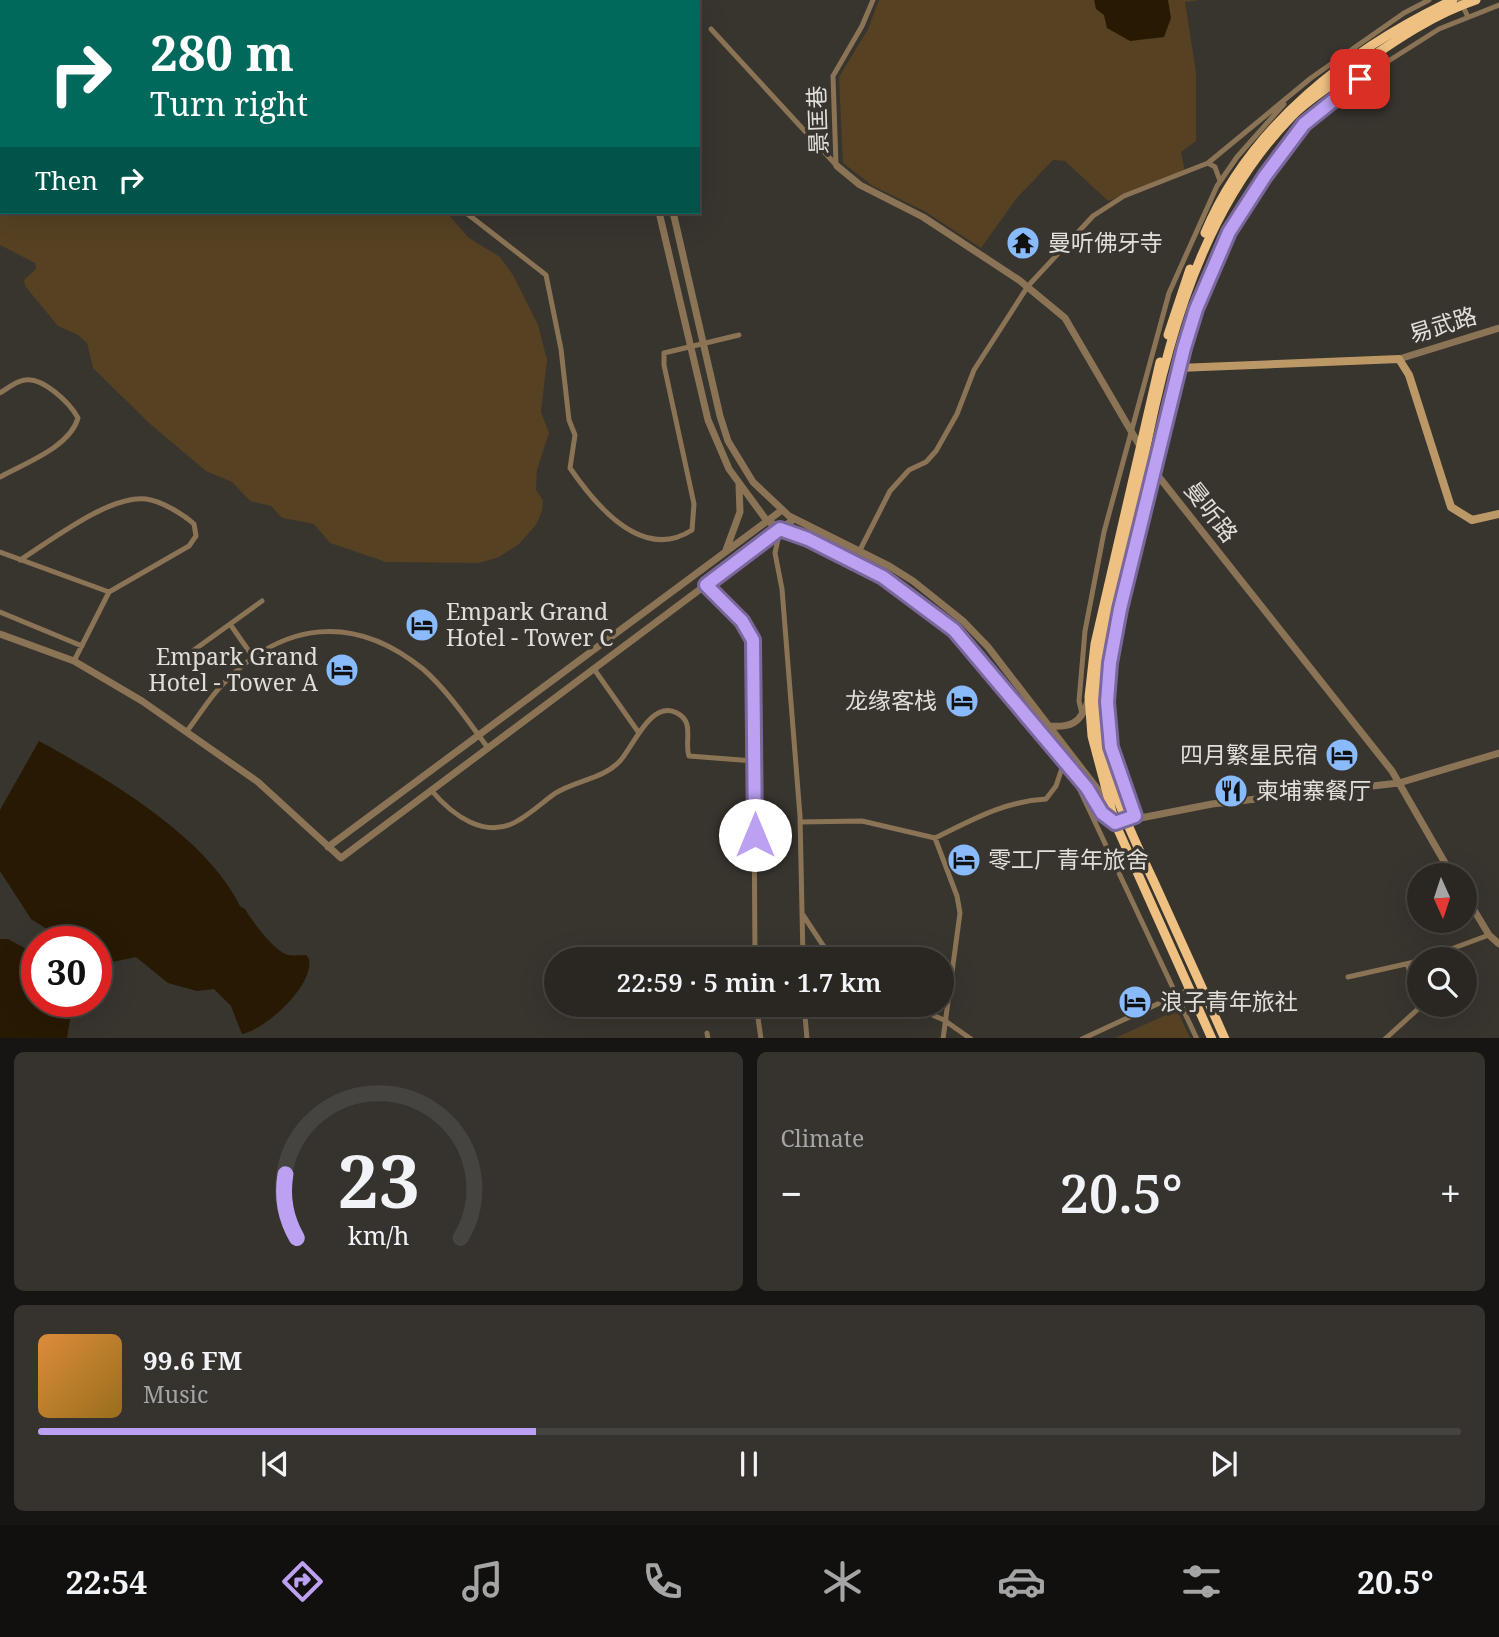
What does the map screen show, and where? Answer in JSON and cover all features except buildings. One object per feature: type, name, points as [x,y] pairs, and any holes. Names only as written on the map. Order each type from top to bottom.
[{"type":"highway","points":[[1225,1038],[1108,771],[1100,735],[1098,692],[1105,643],[1150,412],[1179,295],[1210,220],[1240,169],[1288,112],[1317,86],[1381,38],[1458,2],[1476,0]]},
{"type":"highway","points":[[1150,412],[1187,292],[1213,229],[1248,170],[1293,115],[1387,46],[1458,2]]},
{"type":"highway","points":[[1116,577],[1094,644],[1089,697],[1092,736],[1115,823],[1212,1038]]},
{"type":"main road","points":[[1178,368],[1399,359],[1409,375],[1451,507],[1472,520],[1499,514]]},
{"type":"main road","points":[[1109,804],[1130,818]]},
{"type":"street","name":"景匡巷","points":[[836,166],[833,76],[862,26],[873,0]]},
{"type":"street","points":[[860,550],[890,491],[909,470],[926,462],[936,451],[957,414],[974,370],[1028,286],[1069,239],[1104,206],[1208,163],[1311,78],[1404,13],[1429,0]]},
{"type":"street","points":[[1458,2],[1468,17]]},
{"type":"street","points":[[1130,818],[1111,747],[1107,702],[1120,609],[1178,368],[1196,309],[1229,232],[1304,124],[1401,52],[1439,29],[1499,5]]},
{"type":"street","points":[[711,29],[836,166]]},
{"type":"street","points":[[1311,78],[1317,86]]},
{"type":"street","points":[[1083,717],[1079,701],[1085,631],[1104,532],[1131,434],[1139,393],[1169,293],[1220,181],[1272,115],[1311,78]]},
{"type":"street","points":[[1208,163],[1214,167],[1220,181]]},
{"type":"street","name":"曼听路","points":[[836,166],[870,191],[923,217],[1028,286],[1065,318],[1155,472],[1399,783],[1445,863]]},
{"type":"street","points":[[469,214],[546,275],[561,349],[569,420],[575,435],[570,468],[610,516],[632,531],[657,541],[681,537],[692,530],[694,504],[664,365],[664,353],[702,341],[738,335]]},
{"type":"street","points":[[659,214],[717,446],[739,484],[767,522],[856,562],[906,591],[954,630],[1087,788],[1102,813],[1115,823],[1212,804],[1399,783],[1499,753]]},
{"type":"street","points":[[673,214],[702,341],[729,441],[753,482],[794,519],[860,550],[913,581],[963,621],[1011,677],[1109,804]]},
{"type":"street","name":"易武路","points":[[1399,359],[1499,328]]},
{"type":"street","points":[[0,393],[27,379],[38,381],[72,407],[78,418],[75,428],[67,438],[0,477]]},
{"type":"street","points":[[724,554],[737,528],[740,512],[739,484]]},
{"type":"street","points":[[20,559],[111,505],[130,500],[149,499],[194,524],[196,536],[189,546],[109,592],[74,661]]},
{"type":"street","points":[[328,847],[782,510]]},
{"type":"street","points":[[0,635],[74,661],[142,701],[258,782],[341,858],[794,519]]},
{"type":"street","points":[[780,529],[775,553],[782,589],[800,822],[803,947]]},
{"type":"street","points":[[0,552],[109,592]]},
{"type":"street","points":[[706,585],[742,621],[753,640],[755,947]]},
{"type":"street","points":[[187,654],[261,601]]},
{"type":"street","points":[[0,612],[82,646]]},
{"type":"street","points":[[230,624],[253,657]]},
{"type":"street","points":[[187,732],[222,685],[253,657],[284,639],[314,631],[340,631],[368,637],[396,650],[424,671],[488,748]]},
{"type":"street","points":[[594,669],[639,733]]},
{"type":"street","points":[[1001,685],[1011,677]]},
{"type":"street","points":[[1048,726],[1065,728],[1083,717],[1089,697]]},
{"type":"street","points":[[431,790],[458,817],[488,827],[517,822],[556,793],[605,773],[619,763],[653,717],[672,711],[685,718],[689,728],[689,756],[754,761]]},
{"type":"street","points":[[1027,717],[1029,726],[1078,786],[1197,1038]]},
{"type":"street","points":[[800,822],[862,821],[935,838],[991,810],[1024,800],[1046,799],[1056,786],[1062,768]]},
{"type":"street","points":[[935,838],[957,896],[960,913],[943,1038]]},
{"type":"street","points":[[1136,907],[1150,901]]},
{"type":"street","points":[[802,914],[824,947]]},
{"type":"street","points":[[1477,915],[1489,935],[1499,944]]},
{"type":"street","points":[[1457,947],[1489,935]]},
{"type":"street","points":[[1348,977],[1407,965]]},
{"type":"street","points":[[1082,1038],[1190,989]]},
{"type":"street","points":[[758,1017],[761,1038]]},
{"type":"street","points":[[805,1017],[807,1038]]},
{"type":"street","points":[[937,1017],[971,1038]]},
{"type":"street","points":[[1385,1038],[1409,1017]]},
{"type":"shaded area","points":[[879,0],[1200,0],[1185,2],[1196,72],[1196,141],[1181,152],[1185,172],[1108,201],[1065,161],[1053,160],[1016,199],[981,248],[926,212],[873,186],[843,163],[839,77],[868,29]]},
{"type":"shaded area","points":[[1094,0],[1168,0],[1171,18],[1164,37],[1130,41],[1107,28],[1104,15],[1096,9]]},
{"type":"shaded area","points":[[0,214],[448,214],[469,238],[500,257],[513,275],[538,325],[547,360],[541,412],[549,433],[537,470],[536,490],[543,500],[536,525],[519,544],[499,557],[479,563],[386,562],[330,543],[314,524],[282,518],[271,506],[250,501],[232,482],[206,471],[149,423],[93,368],[87,343],[78,335],[58,326],[25,286],[24,280],[36,269],[35,263],[0,245]]},
{"type":"shaded area","points":[[39,741],[123,791],[179,833],[204,856],[270,942],[288,955],[306,955],[309,959],[309,970],[304,981],[275,1015],[242,1034],[231,1006],[214,989],[197,991],[168,983],[136,957],[112,962],[112,926],[42,926],[31,919],[0,871],[0,810]]},
{"type":"shaded area","points":[[0,939],[8,939],[21,946],[21,1017],[70,1017],[67,1038],[0,1038]]},
{"type":"shaded area","points":[[1177,1010],[1190,1038],[1115,1038]]},
{"type":"place","name":"曼听佛牙寺","points":[[1023,243]]},
{"type":"place","name":"Empark Grand Hotel - Tower C","points":[[422,625]]},
{"type":"place","name":"Empark Grand Hotel - Tower A","points":[[342,670]]},
{"type":"place","name":"龙缘客栈","points":[[962,701]]},
{"type":"place","name":"四月繁星民宿","points":[[1342,755]]},
{"type":"place","name":"柬埔寨餐厅","points":[[1231,791]]},
{"type":"place","name":"零工厂青年旅舍","points":[[964,860]]},
{"type":"place","name":"浪子青年旅社","points":[[1135,1002]]},
{"type":"route","points":[[755,835],[753,640],[750,630],[706,585],[780,529],[808,539],[870,570],[906,591],[929,609],[978,655],[1087,788],[1102,813],[1115,823],[1135,816],[1111,747],[1107,702],[1110,663],[1120,609],[1184,348],[1196,309],[1229,232],[1265,176],[1304,124],[1360,79]]}]
